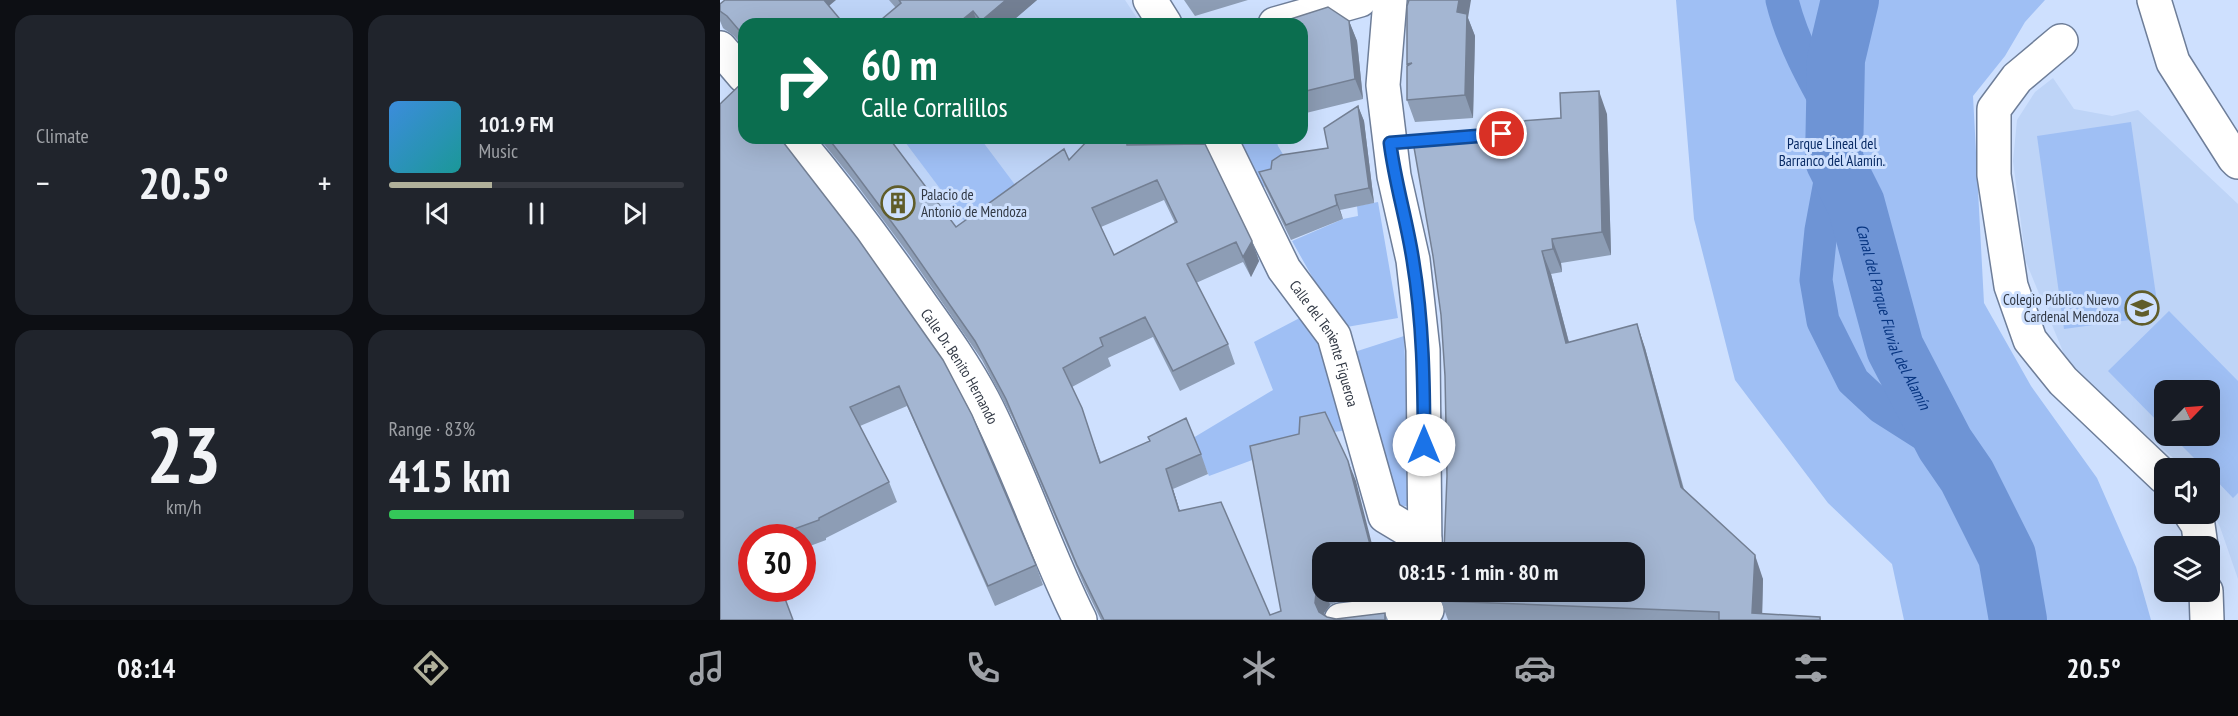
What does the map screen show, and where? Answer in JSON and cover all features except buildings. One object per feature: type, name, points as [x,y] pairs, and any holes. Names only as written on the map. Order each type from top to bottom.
[{"type":"street","points":[[1150,0],[1162,18]]},
{"type":"street","points":[[1296,18],[1360,0]]},
{"type":"street","points":[[1390,0],[1383,85],[1394,176],[1413,260],[1424,350],[1425,542]]},
{"type":"street","points":[[2154,0],[2173,62],[2238,162]]},
{"type":"street","points":[[2061,41],[2017,78],[1994,110],[1994,176],[2011,286],[2030,340],[2063,381],[2154,467]]},
{"type":"street","points":[[1390,143],[1424,140]]},
{"type":"street","name":"Calle Dr. Benito Hernando","points":[[800,144],[849,203],[935,324],[982,398],[1021,479],[1066,592],[1080,620]]},
{"type":"street","name":"Calle del Teniente Figueroa","points":[[1223,144],[1284,269],[1334,336],[1385,516],[1420,542]]},
{"type":"street","points":[[2206,602],[2207,620]]},
{"type":"street","points":[[1341,620],[1426,607]]},
{"type":"shaded area","points":[[755,0],[1125,0],[1137,18],[738,18],[738,47],[723,28]]},
{"type":"shaded area","name":"Colegio Público Nuevo Cardenal Mendoza","points":[[2053,78],[2074,109],[2112,116],[2138,110],[2238,204],[2238,579],[2218,524],[2220,458],[2173,458],[2159,446],[2220,446],[2220,380],[2154,380],[2154,441],[2095,391],[2064,354],[2026,262],[2013,161],[2017,120],[2035,92]]},
{"type":"shaded area","points":[[820,144],[1107,144],[974,245],[923,279]]},
{"type":"green space","name":"Parque Lineal del Barranco del Alamín.","points":[[1676,0],[2045,0],[2025,22],[2005,56],[1973,96],[1984,303],[2031,386],[2097,478],[2136,567],[2151,620],[1904,620],[1892,564],[1828,503],[1735,380],[1694,219]]},
{"type":"green space","points":[[2131,122],[2159,316],[2064,329],[2037,136]]},
{"type":"green space","points":[[907,144],[984,144],[1019,190],[969,227]]},
{"type":"green space","points":[[1241,144],[1278,144],[1290,166],[1276,184],[1263,187]]},
{"type":"green space","points":[[1378,202],[1398,318],[1341,328],[1292,241],[1343,219],[1358,216],[1357,206]]},
{"type":"green space","points":[[1313,311],[1349,430],[1326,433],[1209,476],[1193,438],[1273,390],[1254,342]]},
{"type":"green space","points":[[2169,311],[2238,381],[2238,493],[2233,498],[2220,484],[2220,458],[2194,458],[2182,446],[2220,446],[2220,380],[2154,380],[2154,418],[2108,371]]},
{"type":"green space","points":[[1404,336],[1411,507],[1387,503],[1342,356]]},
{"type":"waterway","points":[[1782,0],[1797,45],[1834,116]]},
{"type":"waterway","name":"Canal del Parque Fluvial del Alamín","points":[[1850,0],[1836,59],[1834,160],[1856,204],[1895,348],[1945,444],[1967,476],[2007,556],[2018,620]]},
{"type":"waterway","points":[[1834,160],[1821,230],[1816,280],[1823,321],[1853,381],[1881,407],[1925,435],[1945,444]]},
{"type":"place","name":"Palacio de Antonio de Mendoza","points":[[898,203]]},
{"type":"place","name":"Colegio Público Nuevo Cardenal Mendoza","points":[[2142,308]]},
{"type":"route","points":[[1424,445],[1424,350],[1413,260],[1394,176],[1390,143],[1502,134]]}]
